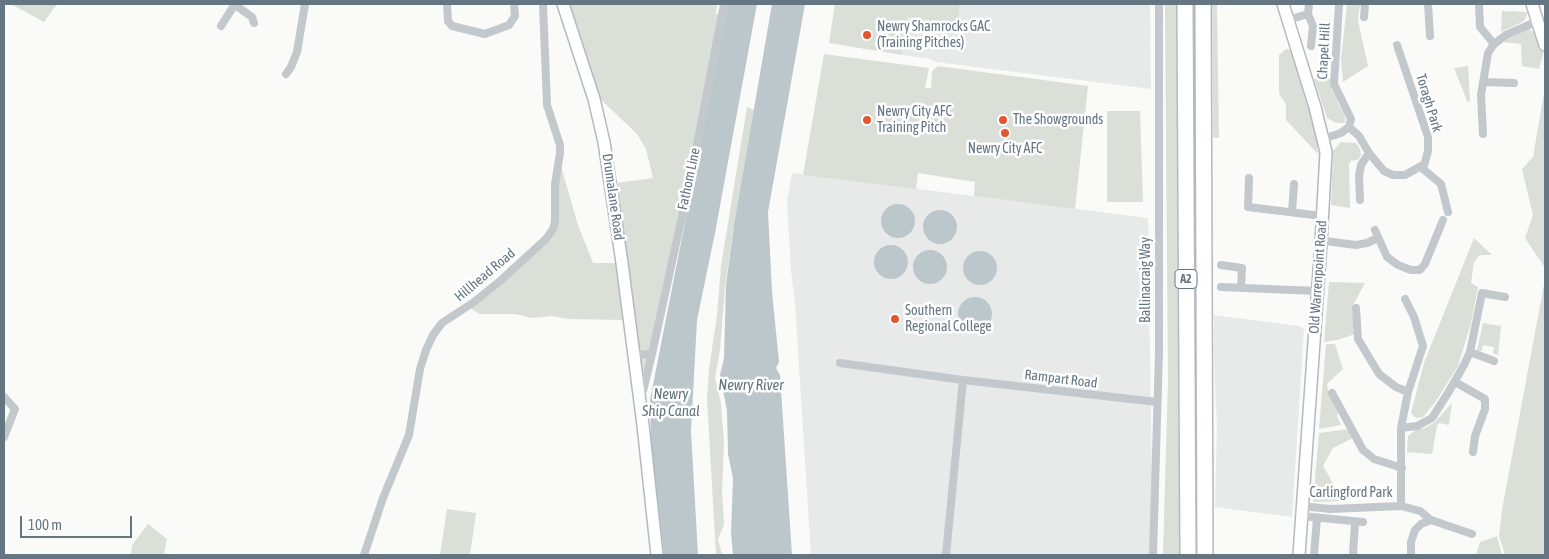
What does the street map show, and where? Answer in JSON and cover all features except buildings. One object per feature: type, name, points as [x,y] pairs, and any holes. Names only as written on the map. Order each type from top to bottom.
[{"type":"highway","name":"A2","points":[[1185,4],[1188,555]]},
{"type":"highway","name":"A2","points":[[1203,4],[1205,555]]},
{"type":"street","points":[[286,74],[297,52],[305,4]]},
{"type":"street","points":[[447,4],[448,21],[452,26],[485,34],[508,25],[515,16],[514,4]]},
{"type":"street","name":"Hillhead Road","points":[[364,555],[383,498],[409,435],[420,369],[433,335],[442,323],[474,302],[500,280],[546,239],[553,229],[555,184],[560,145],[547,105],[543,4]]},
{"type":"street","name":"Drumalane Road","points":[[563,4],[594,99],[604,142],[639,396]]},
{"type":"street","name":"Fathom Line","points":[[657,555],[639,396],[643,391],[652,354],[693,166],[724,4]]},
{"type":"street","name":"Ballinacraig Way","points":[[1153,555],[1159,352],[1159,4]]},
{"type":"street","name":"Old Warrenpoint Road","points":[[1283,4],[1326,152],[1299,555]]},
{"type":"street","points":[[1308,4],[1308,14],[1313,26],[1311,46]]},
{"type":"street","name":"Chapel Hill","points":[[1339,4],[1334,80],[1338,94],[1350,119],[1348,126]]},
{"type":"street","points":[[1364,17],[1365,4]]},
{"type":"street","points":[[1428,4],[1430,36]]},
{"type":"street","points":[[1479,4],[1480,27],[1494,44]]},
{"type":"street","points":[[1532,4],[1545,45]]},
{"type":"street","points":[[221,26],[235,5],[252,17],[254,23]]},
{"type":"street","points":[[1288,20],[1308,14]]},
{"type":"street","points":[[1483,134],[1481,95],[1488,53],[1494,44],[1506,35],[1538,21]]},
{"type":"street","name":"Toragh Park","points":[[1396,45],[1428,137],[1428,151],[1423,169]]},
{"type":"street","points":[[1483,82],[1514,83]]},
{"type":"street","points":[[1323,139],[1341,133],[1348,126],[1359,136],[1368,153],[1384,171],[1393,176],[1405,175],[1421,166],[1441,184],[1448,212]]},
{"type":"street","points":[[1360,200],[1359,176],[1361,165],[1368,153]]},
{"type":"street","points":[[1249,178],[1248,207],[1322,216]]},
{"type":"street","points":[[1292,212],[1294,184]]},
{"type":"street","points":[[1321,243],[1325,241],[1356,245],[1367,243],[1376,234],[1387,257],[1398,265],[1411,270],[1420,270],[1425,264],[1443,220]]},
{"type":"street","points":[[1221,265],[1242,268],[1241,288]]},
{"type":"street","points":[[1221,287],[1317,291]]},
{"type":"street","points":[[1401,428],[1417,426],[1432,418],[1455,382],[1470,352],[1482,293],[1505,297]]},
{"type":"street","name":"Carlingford Park","points":[[1401,506],[1401,428],[1408,392],[1423,346],[1414,317],[1405,299]]},
{"type":"street","points":[[1356,308],[1358,339],[1379,374],[1396,387],[1408,392]]},
{"type":"street","points":[[1470,352],[1494,362]]},
{"type":"street","points":[[633,355],[652,354]]},
{"type":"street","name":"Rampart Road","points":[[840,363],[963,380],[1157,402]]},
{"type":"street","points":[[946,555],[963,380]]},
{"type":"street","points":[[1455,382],[1485,399],[1485,409],[1474,436],[1473,452]]},
{"type":"street","name":"Carlingford Park","points":[[1332,392],[1363,450],[1374,459],[1402,468]]},
{"type":"street","points":[[4,398],[15,409],[4,437]]},
{"type":"street","name":"Carlingford Park","points":[[1302,511],[1401,506],[1420,511],[1431,520],[1472,534]]},
{"type":"street","points":[[1302,511],[1317,518],[1359,522],[1353,555]]},
{"type":"street","points":[[1314,555],[1317,518]]},
{"type":"street","points":[[1411,555],[1411,542],[1415,530],[1421,524],[1431,520]]},
{"type":"shaded area","points":[[11,4],[57,4],[44,22]]},
{"type":"shaded area","points":[[568,4],[717,4],[716,14],[722,15],[643,391],[626,274],[617,183],[653,178],[646,149],[637,134],[594,93]]},
{"type":"shaded area","name":"Newry Shamrocks GAC (Training Pitches)","points":[[835,4],[960,4],[957,27],[907,17],[902,55],[829,43]]},
{"type":"shaded area","points":[[960,4],[1150,4],[1151,89],[936,62],[930,59],[902,55],[907,17],[956,26]]},
{"type":"shaded area","points":[[1165,4],[1177,4],[1180,555],[1163,555],[1168,381]]},
{"type":"shaded area","points":[[1192,4],[1199,4],[1200,555],[1193,555]]},
{"type":"shaded area","points":[[1212,4],[1217,4],[1219,138],[1213,137]]},
{"type":"shaded area","points":[[1347,4],[1360,4],[1358,21],[1368,66],[1343,82],[1341,60]]},
{"type":"shaded area","points":[[1502,11],[1528,12],[1524,21],[1501,32]]},
{"type":"shaded area","points":[[1529,29],[1534,32],[1544,51],[1539,69],[1522,66],[1521,44],[1502,42]]},
{"type":"shaded area","points":[[1286,49],[1291,50],[1294,55],[1314,121],[1318,154],[1286,120],[1286,104],[1279,94],[1279,55]]},
{"type":"shaded area","points":[[824,54],[929,68],[925,88],[931,88],[932,71],[938,66],[1088,86],[1075,209],[974,196],[975,182],[918,173],[916,189],[803,175]]},
{"type":"shaded area","points":[[1468,66],[1470,100],[1468,103],[1454,68]]},
{"type":"shaded area","points":[[1314,79],[1331,79],[1331,88],[1345,117],[1345,123],[1336,123],[1327,118]]},
{"type":"shaded area","points":[[1545,87],[1545,268],[1525,238],[1533,215],[1522,169],[1533,157]]},
{"type":"shaded area","points":[[747,107],[754,110],[732,237],[725,288],[720,350],[715,378],[721,403],[724,442],[722,492],[724,525],[718,539],[722,555],[716,555],[707,399],[709,369],[717,315],[721,266]]},
{"type":"shaded area","points":[[1107,111],[1140,111],[1143,202],[1107,202]]},
{"type":"shaded area","points":[[1341,142],[1356,143],[1361,155],[1358,160],[1351,161],[1349,164],[1350,208],[1331,205],[1333,151]]},
{"type":"shaded area","points":[[560,163],[578,225],[593,263],[616,263],[626,320],[568,319],[551,316],[532,318],[515,314],[480,314],[471,309],[548,237],[555,227],[556,180]]},
{"type":"shaded area","points":[[792,173],[1148,218],[1153,555],[811,555],[787,200]]},
{"type":"shaded area","points":[[1474,238],[1492,255],[1480,255],[1474,262],[1471,283],[1478,287],[1471,323],[1458,366],[1436,401],[1423,417],[1416,418],[1411,413],[1424,363]]},
{"type":"shaded area","points":[[1545,279],[1545,555],[1505,555],[1499,536],[1502,510]]},
{"type":"shaded area","points":[[1329,282],[1365,283],[1352,307],[1355,334],[1324,342]]},
{"type":"shaded area","points":[[1214,315],[1299,326],[1304,329],[1292,517],[1215,507],[1217,428]]},
{"type":"shaded area","points":[[1483,323],[1501,326],[1498,355],[1493,353],[1494,347],[1483,345],[1480,352],[1477,350]]},
{"type":"shaded area","points":[[1326,344],[1335,344],[1343,369],[1327,384],[1339,412],[1337,416],[1341,425],[1319,429]]},
{"type":"shaded area","points":[[1452,403],[1449,425],[1439,423],[1437,426],[1432,454],[1407,452],[1408,436],[1415,430],[1425,428],[1435,422]]},
{"type":"shaded area","points":[[1348,429],[1353,438],[1333,448],[1323,466],[1343,501],[1313,502],[1319,433]]},
{"type":"shaded area","points":[[447,509],[476,513],[470,555],[440,555]]},
{"type":"shaded area","points":[[148,524],[167,539],[164,555],[131,555],[132,545]]},
{"type":"shaded area","points":[[1497,536],[1502,555],[1476,555],[1480,542]]},
{"type":"water","name":"Newry Ship Canal","points":[[728,4],[757,4],[697,320],[691,431],[698,555],[664,555],[651,442],[650,400]]},
{"type":"water","name":"Newry River","points":[[772,4],[805,4],[768,212],[772,292],[779,362],[776,368],[780,375],[792,555],[733,555],[731,533],[733,478],[728,454],[727,411],[720,375],[724,358],[726,285],[734,225]]},
{"type":"water","points":[[898,204],[905,205],[910,209],[914,214],[914,228],[910,233],[905,237],[898,238],[891,237],[886,233],[882,228],[881,221],[882,214],[886,209],[891,205]]},
{"type":"water","points":[[940,210],[947,211],[952,215],[956,220],[956,234],[952,239],[947,243],[940,244],[933,243],[928,239],[924,234],[923,227],[924,220],[928,215],[933,211]]},
{"type":"water","points":[[891,245],[898,246],[903,250],[907,255],[907,269],[903,274],[898,278],[891,279],[884,278],[879,274],[875,269],[874,262],[875,255],[879,250],[884,246]]},
{"type":"water","points":[[930,250],[937,251],[942,255],[946,260],[946,274],[942,279],[937,283],[930,284],[923,283],[918,279],[914,274],[913,267],[914,260],[918,255],[923,251]]},
{"type":"water","points":[[980,251],[987,252],[992,256],[996,261],[996,275],[992,280],[987,284],[980,285],[973,284],[968,280],[964,275],[963,268],[964,261],[968,256],[973,252]]},
{"type":"water","points":[[975,297],[982,298],[987,302],[991,307],[991,321],[987,326],[982,330],[975,331],[968,330],[963,326],[959,321],[958,314],[959,307],[963,302],[968,298]]},
{"type":"place","name":"Newry Shamrocks GAC (Training Pitches)","points":[[867,35]]},
{"type":"place","name":"Newry City AFC Training Pitch","points":[[867,120]]},
{"type":"place","name":"The Showgrounds","points":[[1003,120]]},
{"type":"place","name":"Newry City AFC","points":[[1005,133]]},
{"type":"place","name":"Southern Regional College","points":[[895,319]]}]
